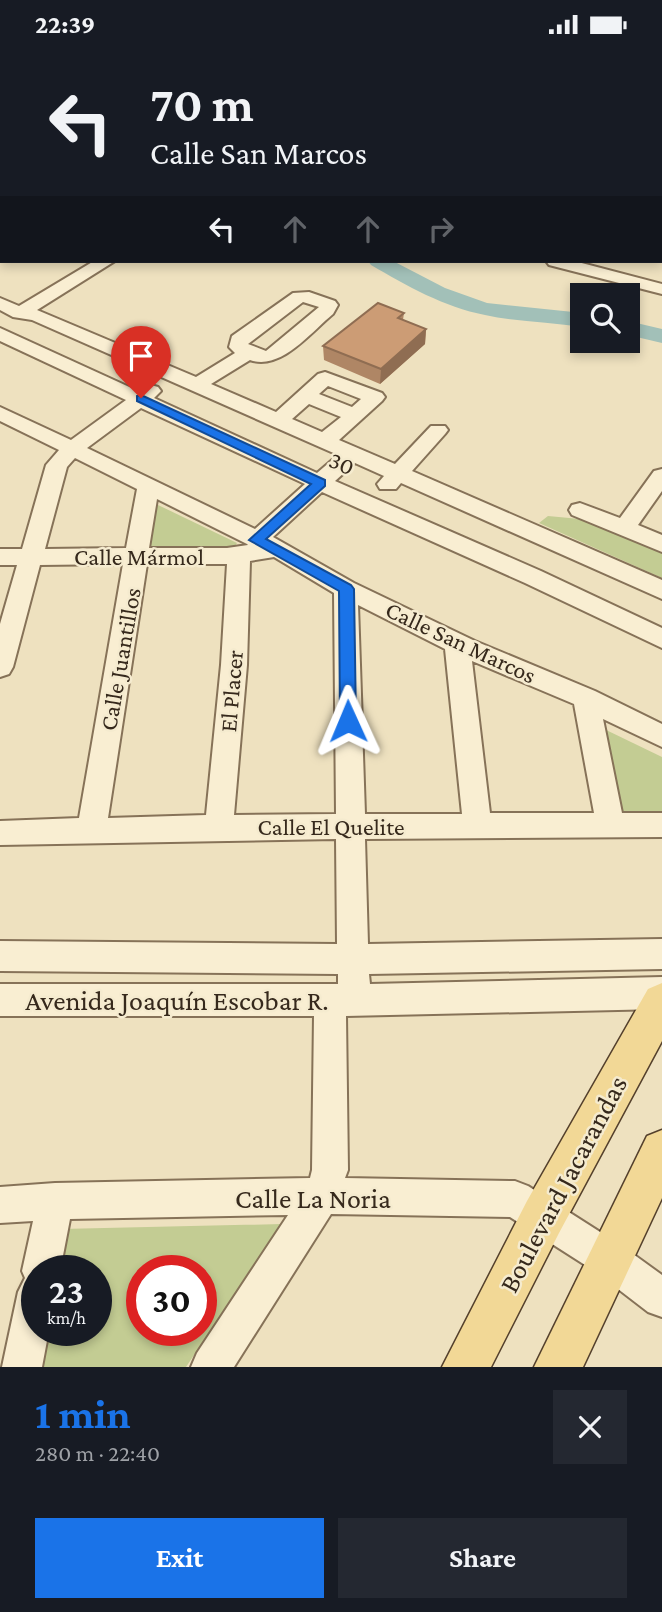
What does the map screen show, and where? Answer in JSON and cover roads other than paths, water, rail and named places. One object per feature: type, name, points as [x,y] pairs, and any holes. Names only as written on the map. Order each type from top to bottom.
[{"type":"main road","name":"Boulevard Jacarandas","points":[[466,1367],[543,1217],[662,1002]]},
{"type":"main road","points":[[558,1367],[662,1151]]},
{"type":"street","points":[[5,306],[102,263]]},
{"type":"street","points":[[563,263],[662,289]]},
{"type":"street","points":[[5,306],[24,322],[161,384],[347,459],[662,605]]},
{"type":"street","points":[[5,306],[36,315],[280,420],[326,441],[347,459]]},
{"type":"street","name":"30","points":[[0,334],[320,483],[533,577],[662,639]]},
{"type":"street","points":[[198,384],[249,352]]},
{"type":"street","points":[[0,667],[4,634],[54,472],[72,449],[161,384]]},
{"type":"street","points":[[280,420],[306,396],[355,415],[326,441]]},
{"type":"street","name":"Calle San Marcos","points":[[0,413],[148,486],[257,548],[457,643],[586,698],[662,736]]},
{"type":"street","points":[[392,479],[438,430]]},
{"type":"street","points":[[257,548],[347,459]]},
{"type":"street","points":[[624,528],[662,476]]},
{"type":"street","points":[[392,479],[662,590]]},
{"type":"street","name":"Calle Juantillos","points":[[92,832],[148,486]]},
{"type":"street","points":[[580,510],[662,544]]},
{"type":"street","name":"Calle Mármol","points":[[0,557],[138,556],[257,548]]},
{"type":"street","name":"El Placer","points":[[219,827],[234,665],[257,548]]},
{"type":"street","points":[[346,589],[353,959]]},
{"type":"street","points":[[457,643],[477,824]]},
{"type":"street","points":[[586,698],[610,823]]},
{"type":"street","name":"Calle El Quelite","points":[[0,833],[219,827],[610,823],[662,825]]},
{"type":"street","name":"Avenida Joaquín Escobar R.","points":[[0,956],[353,959],[662,954]]},
{"type":"street","name":"Avenida Joaquín Escobar R.","points":[[342,1000],[353,959]]},
{"type":"street","name":"Avenida Joaquín Escobar R.","points":[[0,1000],[342,1000],[662,993]]},
{"type":"street","points":[[211,1367],[322,1196],[330,1170],[342,1000]]},
{"type":"street","name":"Calle La Noria","points":[[0,1205],[55,1201],[322,1196],[515,1199],[609,1259]]},
{"type":"street","points":[[44,1255],[55,1201]]},
{"type":"street","points":[[609,1259],[662,1298]]},
{"type":"street","points":[[22,1367],[26,1346]]},
{"type":"waterway","points":[[382,263],[469,305],[502,312],[570,319]]},
{"type":"waterway","points":[[640,331],[662,336]]}]
